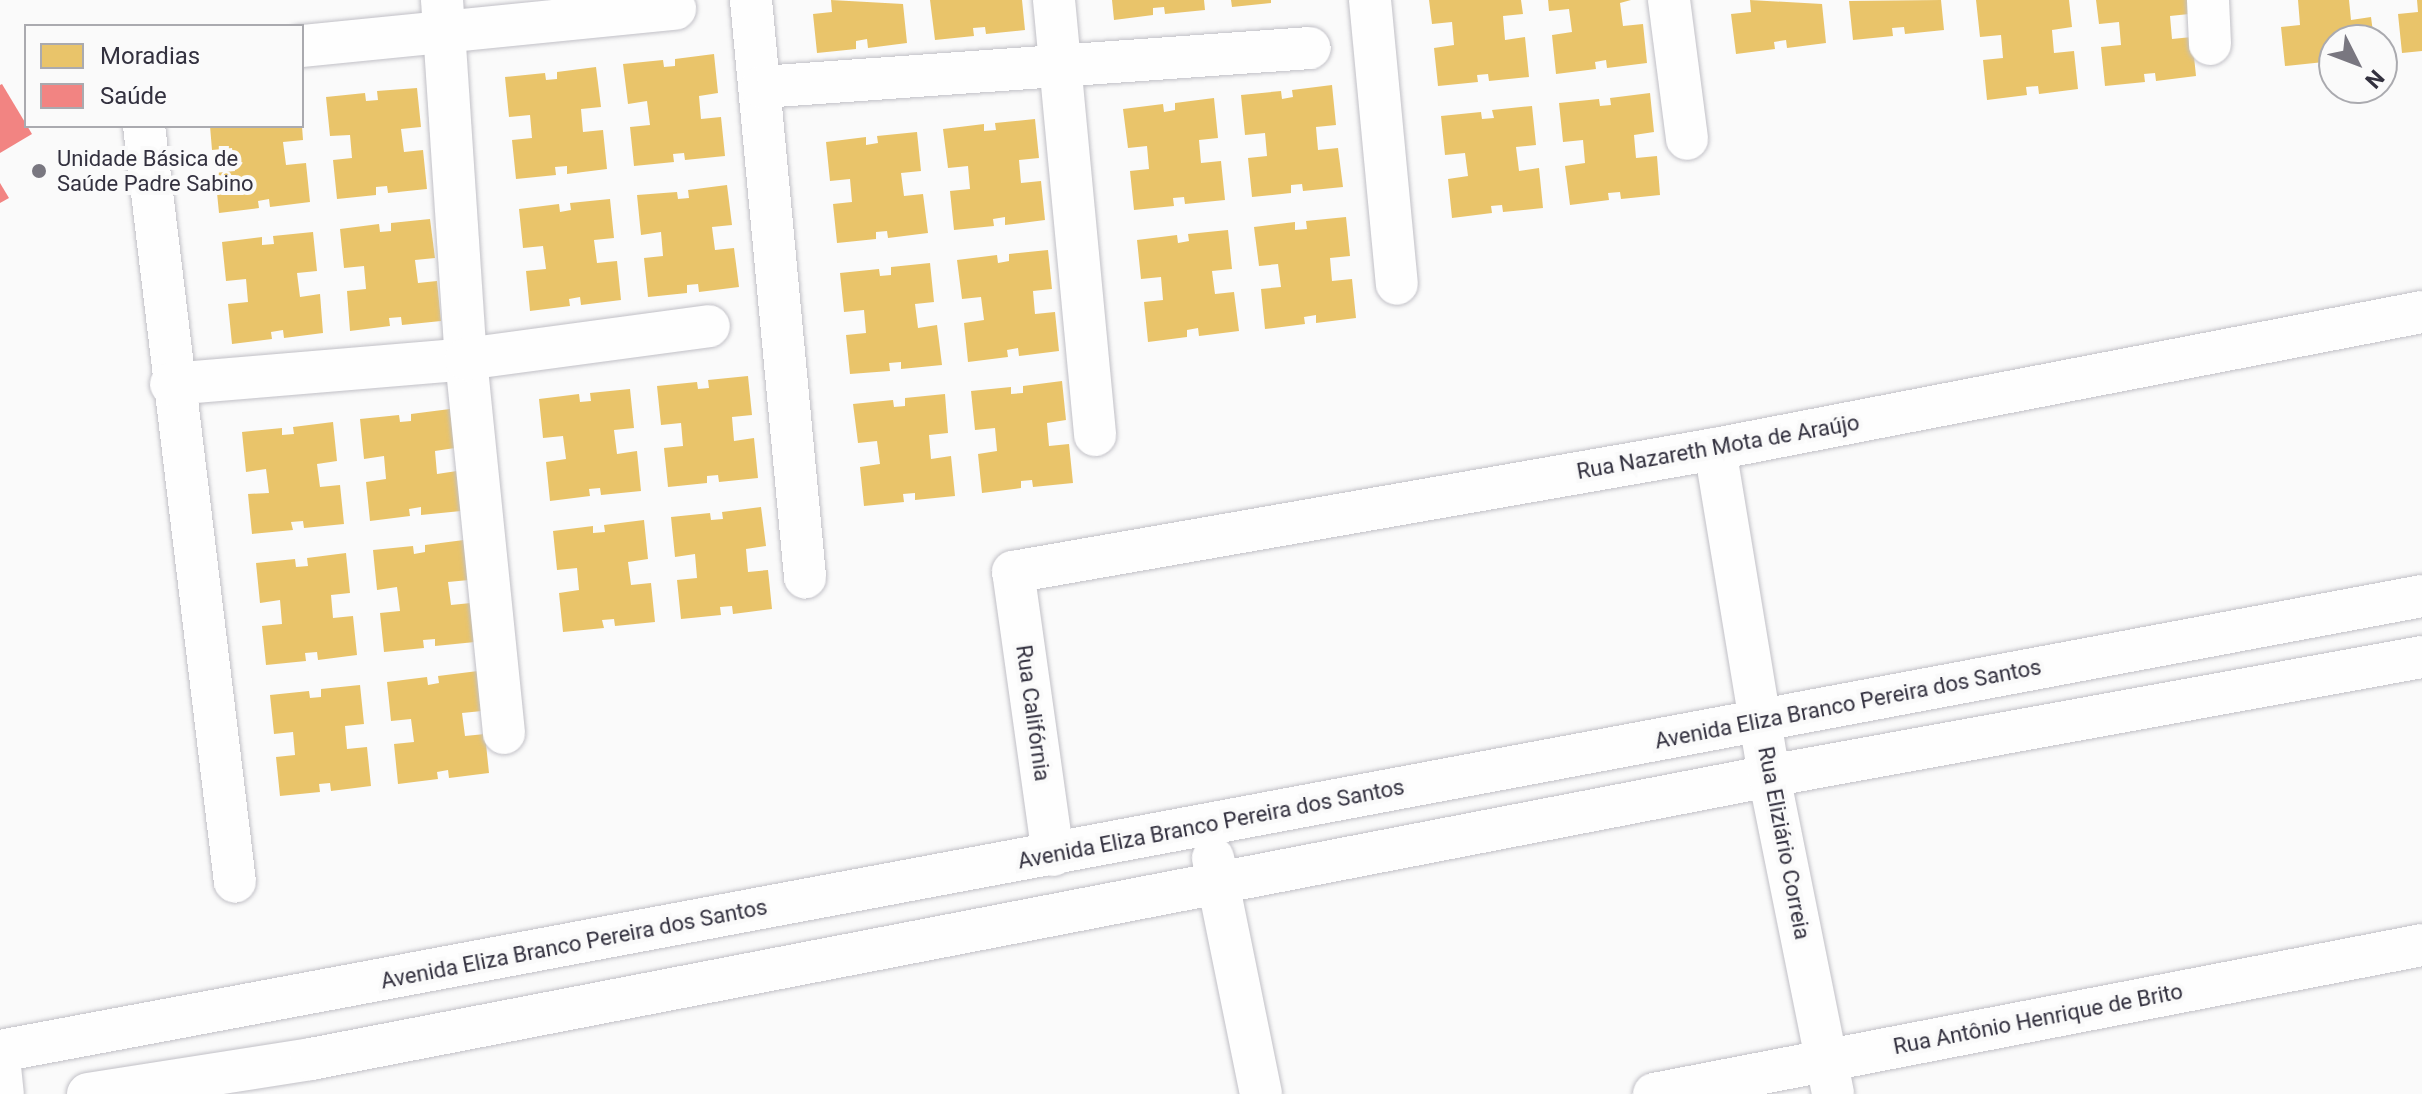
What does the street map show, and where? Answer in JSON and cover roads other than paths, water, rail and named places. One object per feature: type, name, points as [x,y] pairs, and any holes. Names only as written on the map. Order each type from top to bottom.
[{"type":"street","points":[[751,0],[762,87],[805,577]]},
{"type":"street","points":[[1054,0],[1063,69],[1095,435]]},
{"type":"street","points":[[1370,0],[1397,284]]},
{"type":"street","points":[[1669,0],[1687,139]]},
{"type":"street","points":[[2208,0],[2210,44]]},
{"type":"street","points":[[304,46],[443,16],[675,9]]},
{"type":"street","points":[[443,16],[466,359],[504,733]]},
{"type":"street","points":[[762,87],[1063,69],[1310,48]]},
{"type":"street","points":[[144,128],[171,384],[235,882]]},
{"type":"street","name":"Rua Nazareth Mota de Araújo","points":[[1013,572],[1715,449],[2422,312]]},
{"type":"street","points":[[171,384],[466,359],[709,326]]},
{"type":"street","name":"Rua Eliziário Correia","points":[[1715,449],[1769,776],[1830,1077]]},
{"type":"street","name":"Rua Califórnia","points":[[1013,572],[1053,855]]},
{"type":"street","name":"Avenida Eliza Branco Pereira dos Santos","points":[[0,1051],[2422,596]]},
{"type":"street","points":[[88,1094],[311,1059],[1769,776],[2422,657]]},
{"type":"street","points":[[1210,825],[1216,884],[1261,1094]]},
{"type":"street","name":"Rua Antônio Henrique de Brito","points":[[1654,1094],[1830,1077],[2422,945]]},
{"type":"street","points":[[0,1067],[3,1094]]},
{"type":"place","name":"Unidade Básica de Saúde Padre Sabino","points":[[39,171]]}]
